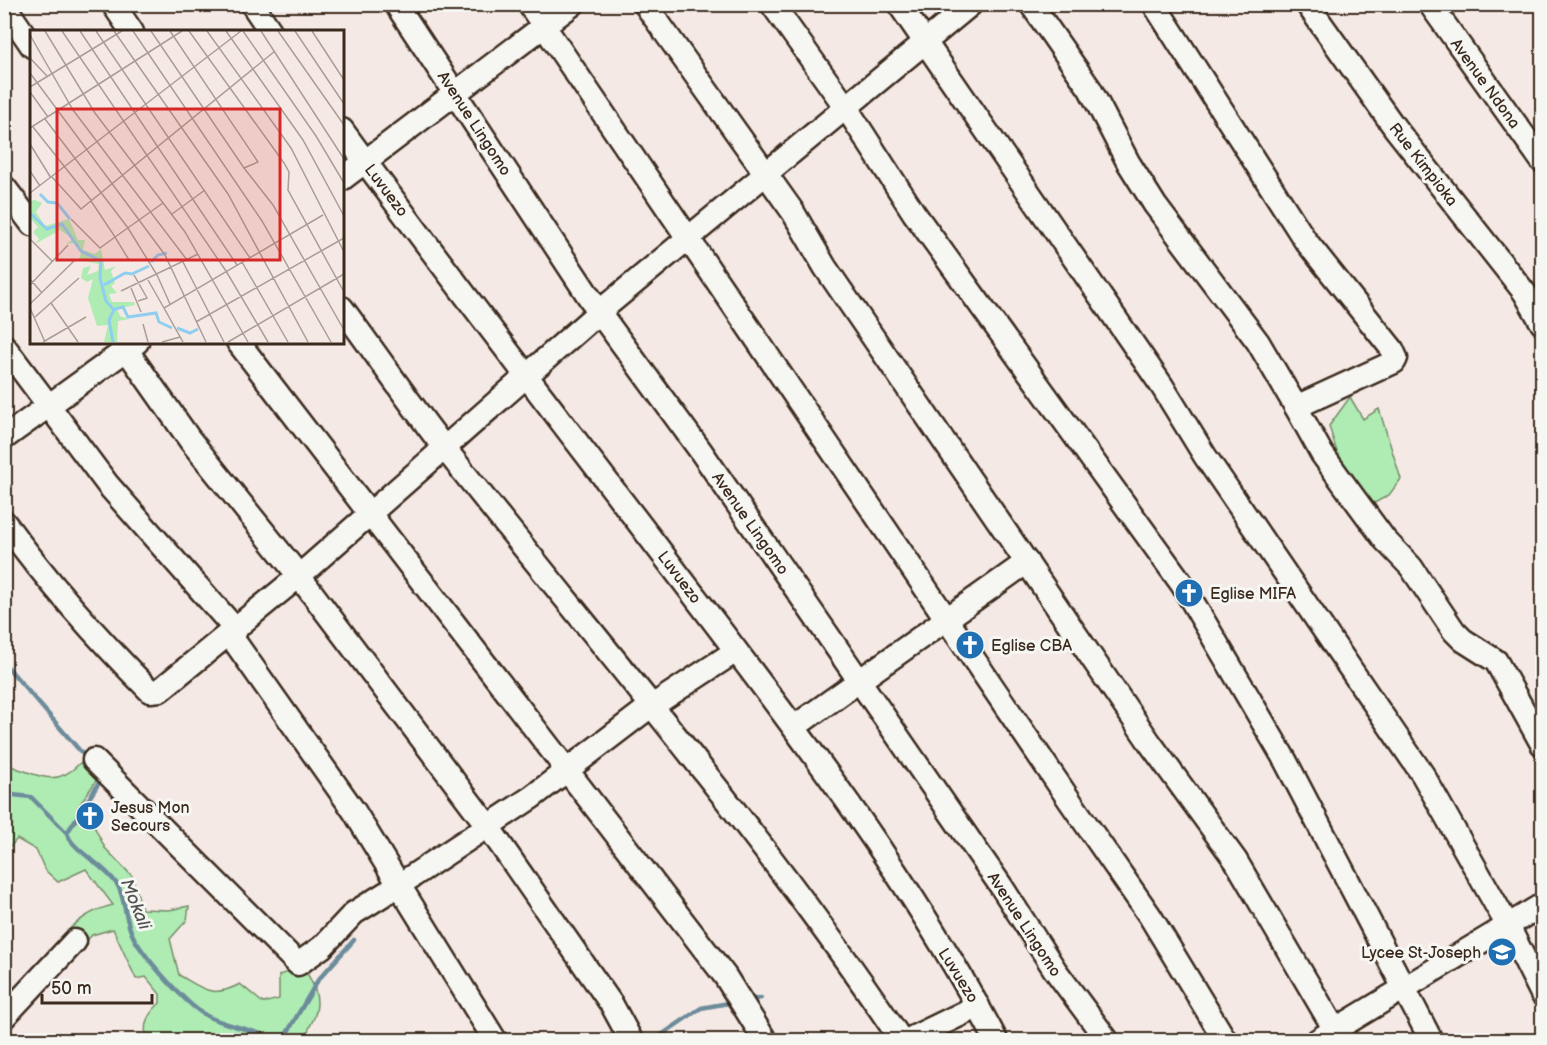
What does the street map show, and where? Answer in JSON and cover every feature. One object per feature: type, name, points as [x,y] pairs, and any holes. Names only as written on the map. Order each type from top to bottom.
[{"type":"street","points":[[113,4],[131,30]]},
{"type":"street","points":[[252,4],[269,30]]},
{"type":"street","name":"Avenue Lingomo","points":[[396,4],[599,312],[700,450],[1001,886],[1054,970],[1107,1041]]},
{"type":"street","points":[[529,4],[945,618],[1118,868],[1225,1041]]},
{"type":"street","points":[[344,177],[364,160],[546,27],[573,4]]},
{"type":"street","points":[[645,4],[793,212],[825,267],[1150,743],[1236,861],[1327,1036],[1542,905]]},
{"type":"street","points":[[772,4],[847,109],[914,213],[1182,584],[1285,760],[1431,1041]]},
{"type":"street","points":[[899,4],[1102,304],[1162,386],[1205,456],[1423,775],[1508,926],[1542,994]]},
{"type":"street","points":[[4,522],[49,580],[150,691],[160,690],[299,576],[599,312],[971,4]]},
{"type":"street","points":[[1031,4],[1090,89],[1128,162],[1155,205],[1258,342],[1322,454],[1385,540],[1411,567],[1454,631],[1463,640],[1496,661],[1542,744]]},
{"type":"street","points":[[1154,4],[1305,240],[1395,354],[1394,362],[1296,406]]},
{"type":"street","name":"Rue Kimpioka","points":[[1307,4],[1395,128],[1525,293],[1542,323]]},
{"type":"street","name":"Avenue Ndona","points":[[1430,4],[1542,160]]},
{"type":"street","points":[[7,7],[30,43]]},
{"type":"street","name":"Luvuezo","points":[[344,133],[794,728],[884,855],[978,1006],[996,1041]]},
{"type":"street","points":[[4,187],[30,221]]},
{"type":"street","points":[[344,311],[445,448],[653,706],[814,913],[901,1041]]},
{"type":"street","points":[[240,344],[725,976],[765,1041]]},
{"type":"street","points":[[4,438],[128,345],[190,440],[299,576],[487,825],[612,1005],[632,1041]]},
{"type":"street","points":[[4,346],[108,485],[233,632],[342,792],[495,1041]]},
{"type":"street","points":[[794,728],[945,618],[1027,562]]},
{"type":"street","points":[[94,760],[298,964],[322,947],[354,913],[567,771],[653,706],[736,651]]},
{"type":"street","points":[[4,1017],[75,941]]},
{"type":"street","points":[[908,1041],[978,1006]]},
{"type":"green space","points":[[1350,397],[1363,419],[1379,409],[1401,479],[1389,495],[1371,505],[1343,472],[1329,426]]},
{"type":"green space","points":[[80,763],[100,775],[78,807],[89,816],[105,848],[132,876],[142,909],[169,910],[189,906],[187,920],[170,939],[179,975],[208,990],[222,991],[240,984],[263,1003],[279,999],[279,975],[303,967],[317,997],[316,1011],[308,1031],[308,1040],[147,1040],[146,1024],[149,1015],[160,1003],[160,994],[146,977],[136,979],[113,929],[92,935],[84,944],[60,938],[85,917],[113,905],[86,869],[58,882],[45,870],[36,850],[17,839],[5,852],[5,767],[8,765],[37,776],[54,778],[71,771]]},
{"type":"waterway","points":[[4,663],[87,759]]},
{"type":"waterway","points":[[67,833],[102,778]]},
{"type":"waterway","name":"Mokali","points":[[4,794],[31,797],[67,833],[70,840],[113,879],[121,892],[134,938],[158,970],[191,1005],[211,1018],[276,1040]]},
{"type":"waterway","points":[[283,1040],[318,980],[354,940]]},
{"type":"waterway","points":[[749,1000],[761,998]]},
{"type":"waterway","points":[[654,1040],[701,1008],[734,1002]]},
{"type":"place","name":"Eglise MIFA","points":[[1189,593]]},
{"type":"place","name":"Eglise CBA","points":[[970,645]]},
{"type":"place","name":"Jesus Mon Secours","points":[[90,816]]},
{"type":"place","name":"Lycee St-Joseph","points":[[1502,952]]}]
